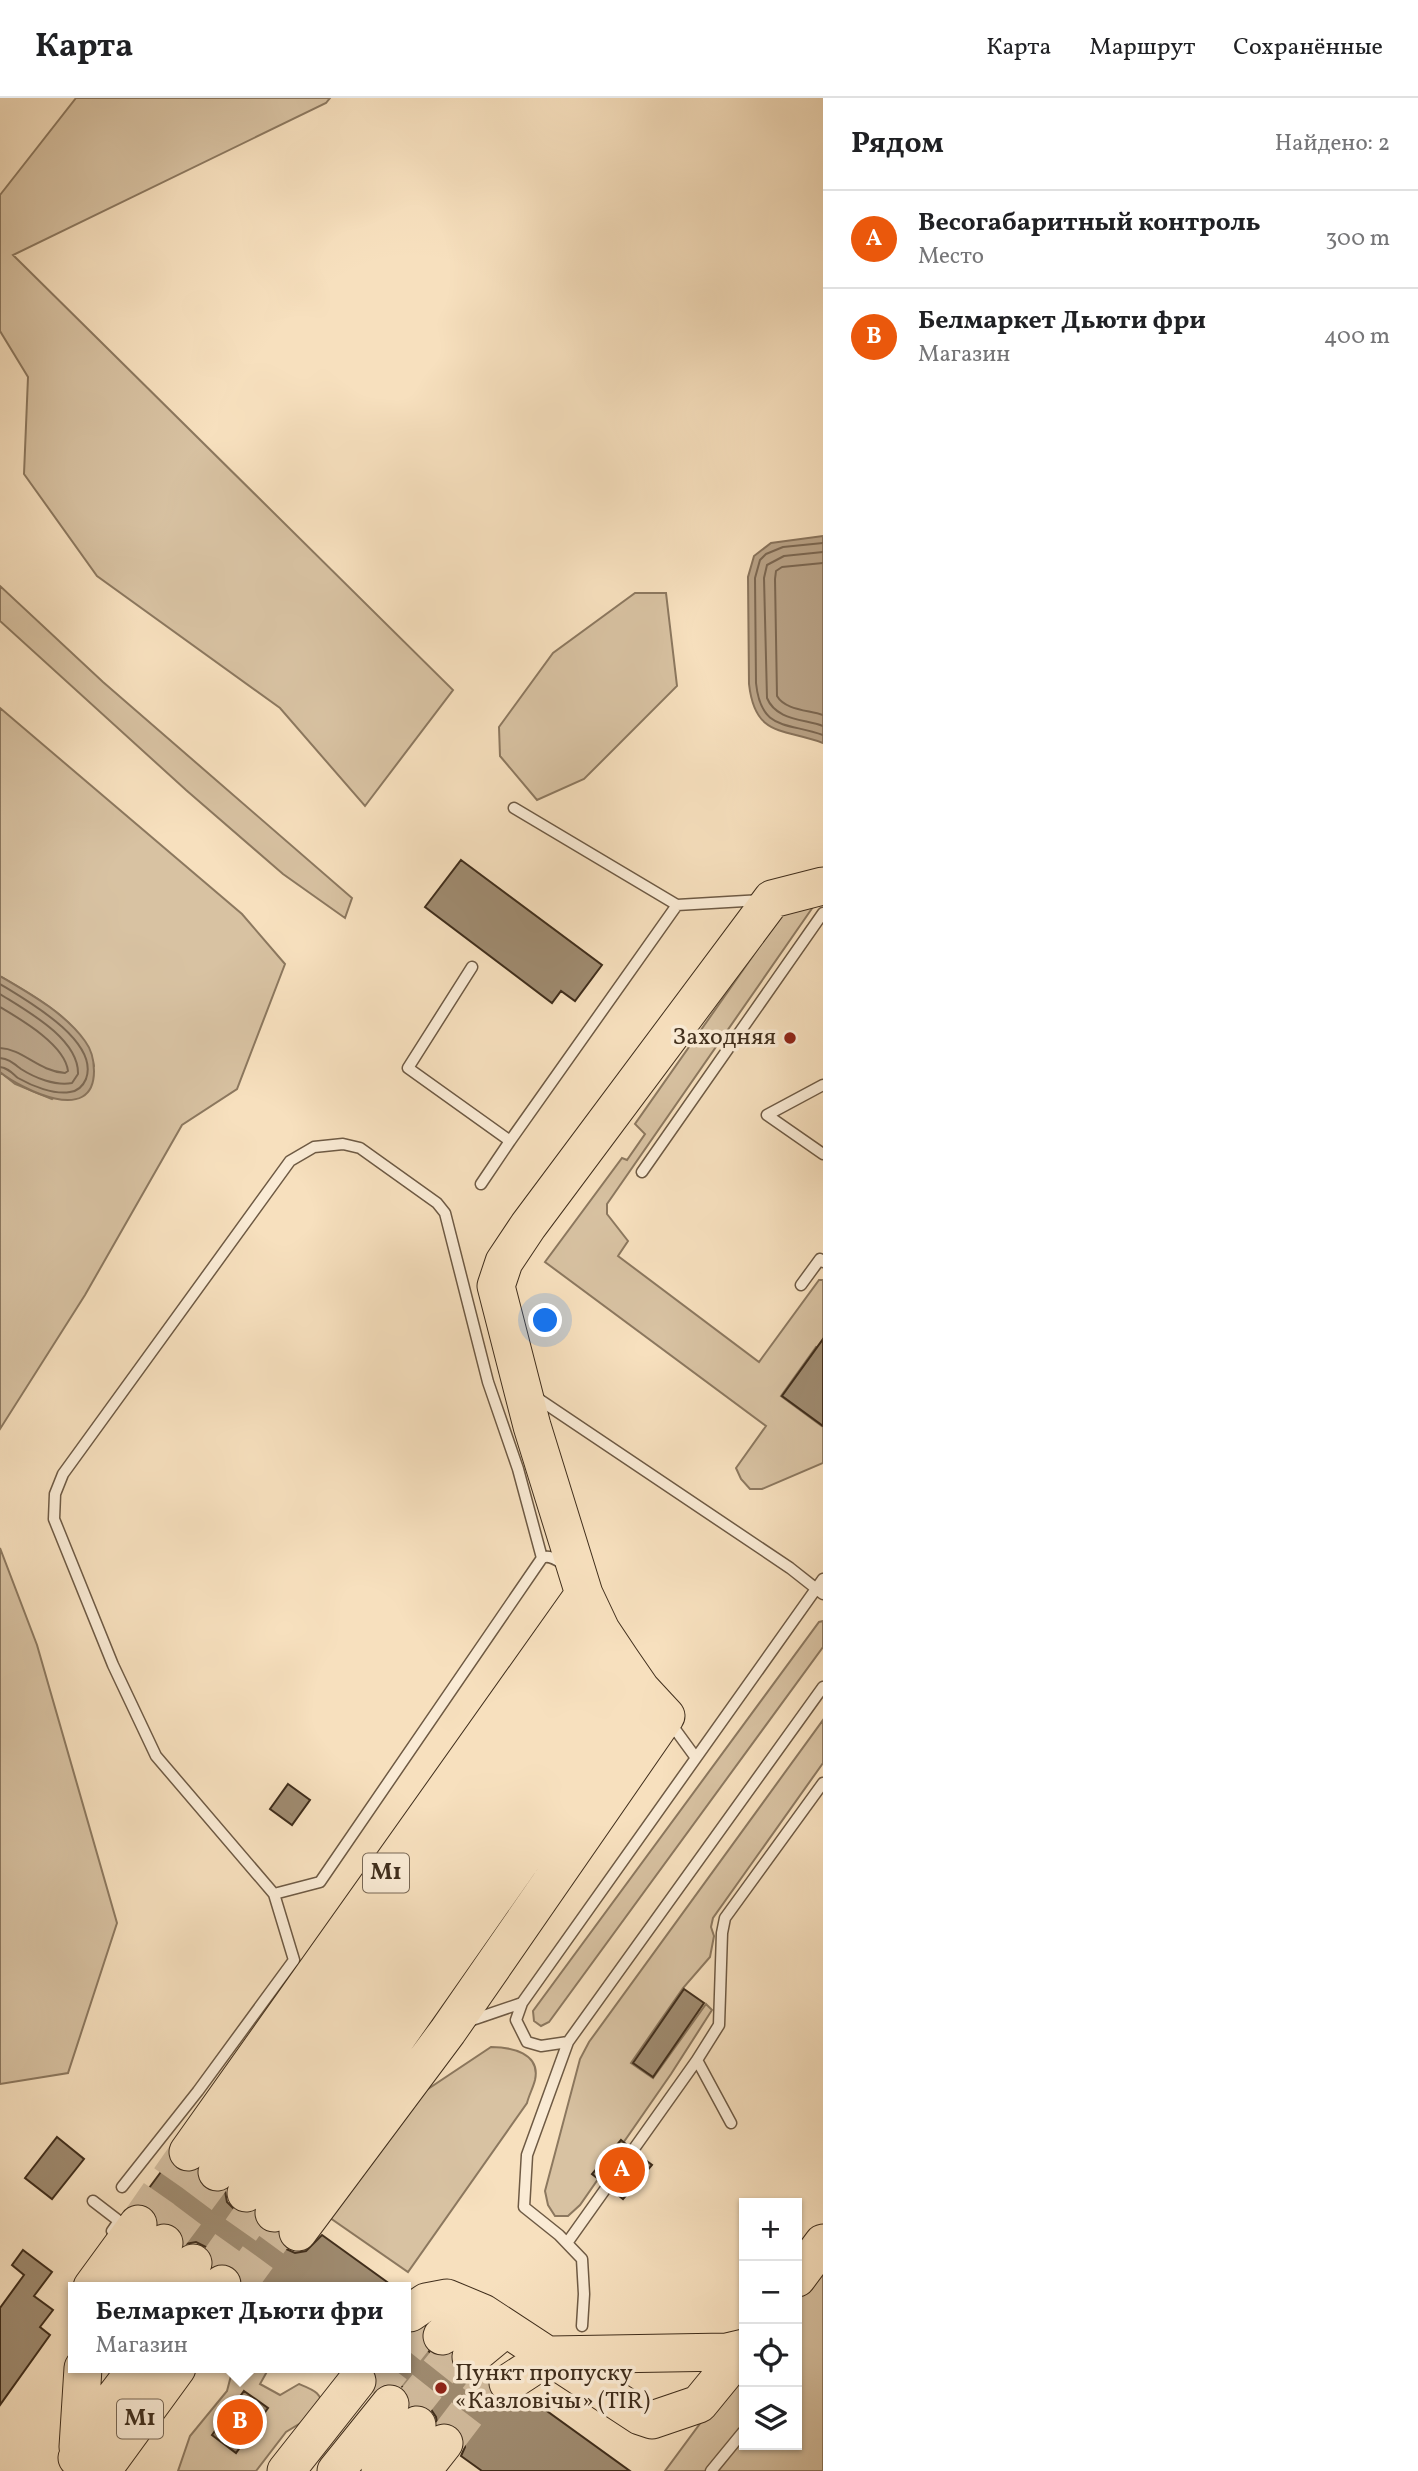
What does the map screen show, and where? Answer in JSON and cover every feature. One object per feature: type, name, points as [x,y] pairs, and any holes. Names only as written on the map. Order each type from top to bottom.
[{"type":"highway","points":[[245,2192],[448,2031],[618,1651],[506,1386],[496,1286],[504,1262],[535,1216],[772,899],[823,886]]},
{"type":"highway","points":[[245,2192],[618,1651]]},
{"type":"highway","name":"М1","points":[[245,2192],[618,1651]]},
{"type":"highway","name":"М1","points":[[245,2192],[618,1651]]},
{"type":"highway","points":[[802,2271],[823,2243]]},
{"type":"highway","points":[[107,2282],[185,2264]]},
{"type":"highway","points":[[144,2282],[185,2264]]},
{"type":"highway","points":[[159,2282],[185,2264]]},
{"type":"highway","points":[[462,2350],[426,2302],[447,2298],[508,2329],[640,2416],[652,2420],[699,2404],[739,2354]]},
{"type":"highway","points":[[462,2350],[508,2329]]},
{"type":"highway","points":[[462,2350],[508,2329],[727,2352],[739,2349]]},
{"type":"highway","name":"М1","points":[[85,2468],[96,2422],[133,2373]]},
{"type":"highway","name":"М1","points":[[85,2468],[155,2373]]},
{"type":"highway","name":"М1","points":[[85,2468],[172,2373]]},
{"type":"highway","name":"М1","points":[[129,2471],[197,2373]]},
{"type":"highway","points":[[85,2468],[90,2380]]},
{"type":"highway","points":[[286,2471],[414,2429]]},
{"type":"highway","points":[[311,2471],[414,2429]]},
{"type":"highway","points":[[336,2471],[414,2429]]},
{"type":"highway","points":[[361,2471],[414,2429]]},
{"type":"highway","points":[[380,2471],[414,2429]]},
{"type":"highway","points":[[402,2471],[414,2429]]},
{"type":"lane","points":[[514,808],[677,905],[772,899]]},
{"type":"lane","points":[[481,1184],[677,905]]},
{"type":"lane","points":[[642,1172],[823,913]]},
{"type":"lane","points":[[472,967],[408,1068],[510,1141]]},
{"type":"lane","points":[[823,1085],[767,1115],[823,1154]]},
{"type":"lane","points":[[122,2187],[198,2091],[294,1960],[274,1894],[156,1756],[113,1665],[54,1519],[55,1494],[63,1474],[290,1161],[314,1147],[343,1144],[360,1148],[437,1203],[445,1213],[506,1386],[518,1469],[542,1558]]},
{"type":"lane","points":[[801,1285],[820,1259],[823,1262]]},
{"type":"lane","points":[[506,1386],[821,1587],[522,2003],[516,2020],[527,2042],[541,2046],[568,2042]]},
{"type":"lane","points":[[274,1894],[320,1882],[542,1558],[546,1556],[568,1567],[618,1651],[696,1758]]},
{"type":"lane","points":[[582,2326],[582,2259],[524,2207],[527,2155],[568,2042],[823,1687]]},
{"type":"lane","points":[[567,2243],[719,2025],[722,1933],[725,1918],[823,1783]]},
{"type":"lane","points":[[448,2031],[484,2014],[522,2003]]},
{"type":"lane","points":[[697,2060],[731,2123]]},
{"type":"lane","points":[[93,2201],[119,2221],[106,2239]]},
{"type":"lane","points":[[711,2471],[739,2437]]},
{"type":"shaded area","points":[[76,98],[330,98],[326,103],[13,255],[453,690],[365,806],[280,708],[97,576],[24,474],[28,377],[0,331],[0,195]]},
{"type":"shaded area","points":[[0,586],[103,682],[352,898],[345,918],[283,874],[0,621]]},
{"type":"shaded area","points":[[635,593],[666,593],[677,686],[584,779],[537,800],[500,756],[499,727],[553,653]]},
{"type":"shaded area","points":[[0,708],[242,914],[285,964],[237,1089],[182,1125],[85,1295],[0,1429],[0,1072],[15,1084],[52,1099],[94,1066],[89,1050],[80,1036],[57,1012],[0,976]]},
{"type":"shaded area","points":[[813,907],[607,1204],[607,1214],[628,1241],[618,1256],[759,1362],[819,1280],[823,1280],[823,1351],[816,1347],[781,1396],[823,1427],[823,1463],[762,1489],[750,1489],[736,1468],[766,1426],[545,1262],[622,1158],[627,1160],[645,1134],[635,1124],[783,913]]},
{"type":"shaded area","points":[[0,1548],[37,1645],[117,1923],[68,2073],[0,2084]]},
{"type":"shaded area","points":[[823,1621],[823,1647],[549,2022],[541,2026],[534,2021],[533,2011],[819,1622]]},
{"type":"shaded area","points":[[823,1720],[823,1763],[713,1918],[711,1927],[714,1936],[710,1957],[683,1988],[631,2063],[653,2078],[706,2004],[712,2010],[580,2205],[568,2216],[555,2216],[548,2205],[545,2191],[580,2059],[589,2042]]},
{"type":"shaded area","points":[[491,2047],[523,2053],[533,2063],[535,2080],[527,2103],[408,2272],[323,2213],[422,2093]]},
{"type":"shaded area","points":[[823,2257],[823,2471],[665,2471],[739,2371],[739,2450],[802,2450],[802,2286]]},
{"type":"shaded area","points":[[232,2373],[266,2373],[260,2384],[280,2395],[299,2384],[304,2386],[319,2396],[322,2410],[286,2432],[256,2471],[178,2471],[190,2436],[227,2391]]},
{"type":"water","points":[[823,536],[823,743],[773,728],[757,713],[749,684],[748,577],[754,556],[771,543]]},
{"type":"water","points":[[0,976],[57,1013],[85,1041],[92,1055],[94,1071],[91,1088],[82,1097],[70,1100],[55,1099],[24,1087],[0,1072]]},
{"type":"building","points":[[461,860],[602,965],[575,1001],[561,991],[552,1003],[425,907]]},
{"type":"building","points":[[823,1339],[823,1426],[782,1396]]},
{"type":"building","points":[[288,1784],[310,1800],[292,1825],[270,1809]]},
{"type":"building","points":[[684,1989],[704,2003],[653,2077],[633,2063]]},
{"type":"building","points":[[57,2137],[84,2159],[52,2199],[25,2178]]},
{"type":"building","points":[[621,2140],[627,2145],[601,2181],[592,2174]]},
{"type":"building","points":[[639,2155],[652,2165],[623,2199],[613,2191]]},
{"type":"building","points":[[169,2161],[176,2169],[187,2173],[196,2171],[198,2181],[205,2189],[216,2193],[225,2191],[227,2202],[235,2210],[243,2214],[253,2212],[255,2222],[261,2230],[271,2234],[278,2233],[279,2241],[286,2249],[295,2253],[306,2251],[322,2235],[387,2282],[242,2282],[236,2269],[227,2264],[214,2265],[213,2255],[206,2247],[196,2242],[185,2244],[183,2234],[177,2226],[167,2222],[158,2223],[157,2215],[151,2208],[138,2203]]},
{"type":"building","points":[[23,2250],[52,2272],[34,2296],[53,2310],[40,2327],[50,2335],[0,2405],[0,2308],[24,2275],[12,2265]]},
{"type":"building","name":"Пункт пропуску «Казловічы» (TIR)","points":[[422,2330],[421,2338],[425,2348],[433,2355],[451,2355],[454,2370],[463,2376],[475,2377],[489,2369],[491,2371],[487,2385],[491,2395],[498,2401],[510,2404],[526,2396],[630,2471],[482,2471],[461,2456],[465,2447],[464,2436],[456,2426],[448,2422],[437,2423],[430,2408],[421,2404],[411,2405],[403,2387],[393,2383],[383,2384],[376,2389],[376,2373],[411,2373],[412,2334]]},
{"type":"building","points":[[244,2391],[268,2408],[236,2453],[212,2435]]},
{"type":"tunnel","points":[[138,2224],[188,2152]]},
{"type":"tunnel","points":[[164,2243],[217,2172]]},
{"type":"tunnel","points":[[209,2275],[260,2203]]},
{"type":"tunnel","points":[[240,2282],[284,2221]]},
{"type":"tunnel","points":[[411,2343],[426,2324]]},
{"type":"tunnel","points":[[404,2415],[458,2347]]},
{"type":"tunnel","points":[[373,2393],[388,2373]]},
{"type":"tunnel","points":[[444,2443],[496,2375]]},
{"type":"place","name":"Заходняя","points":[[790,1038]]},
{"type":"place","name":"Весогабаритный контроль","points":[[622,2170]]},
{"type":"place","name":"Пункт пропуску «Казловічы» (TIR)","points":[[441,2388]]},
{"type":"place","name":"Белмаркет Дьюти фри","points":[[240,2422]]}]
